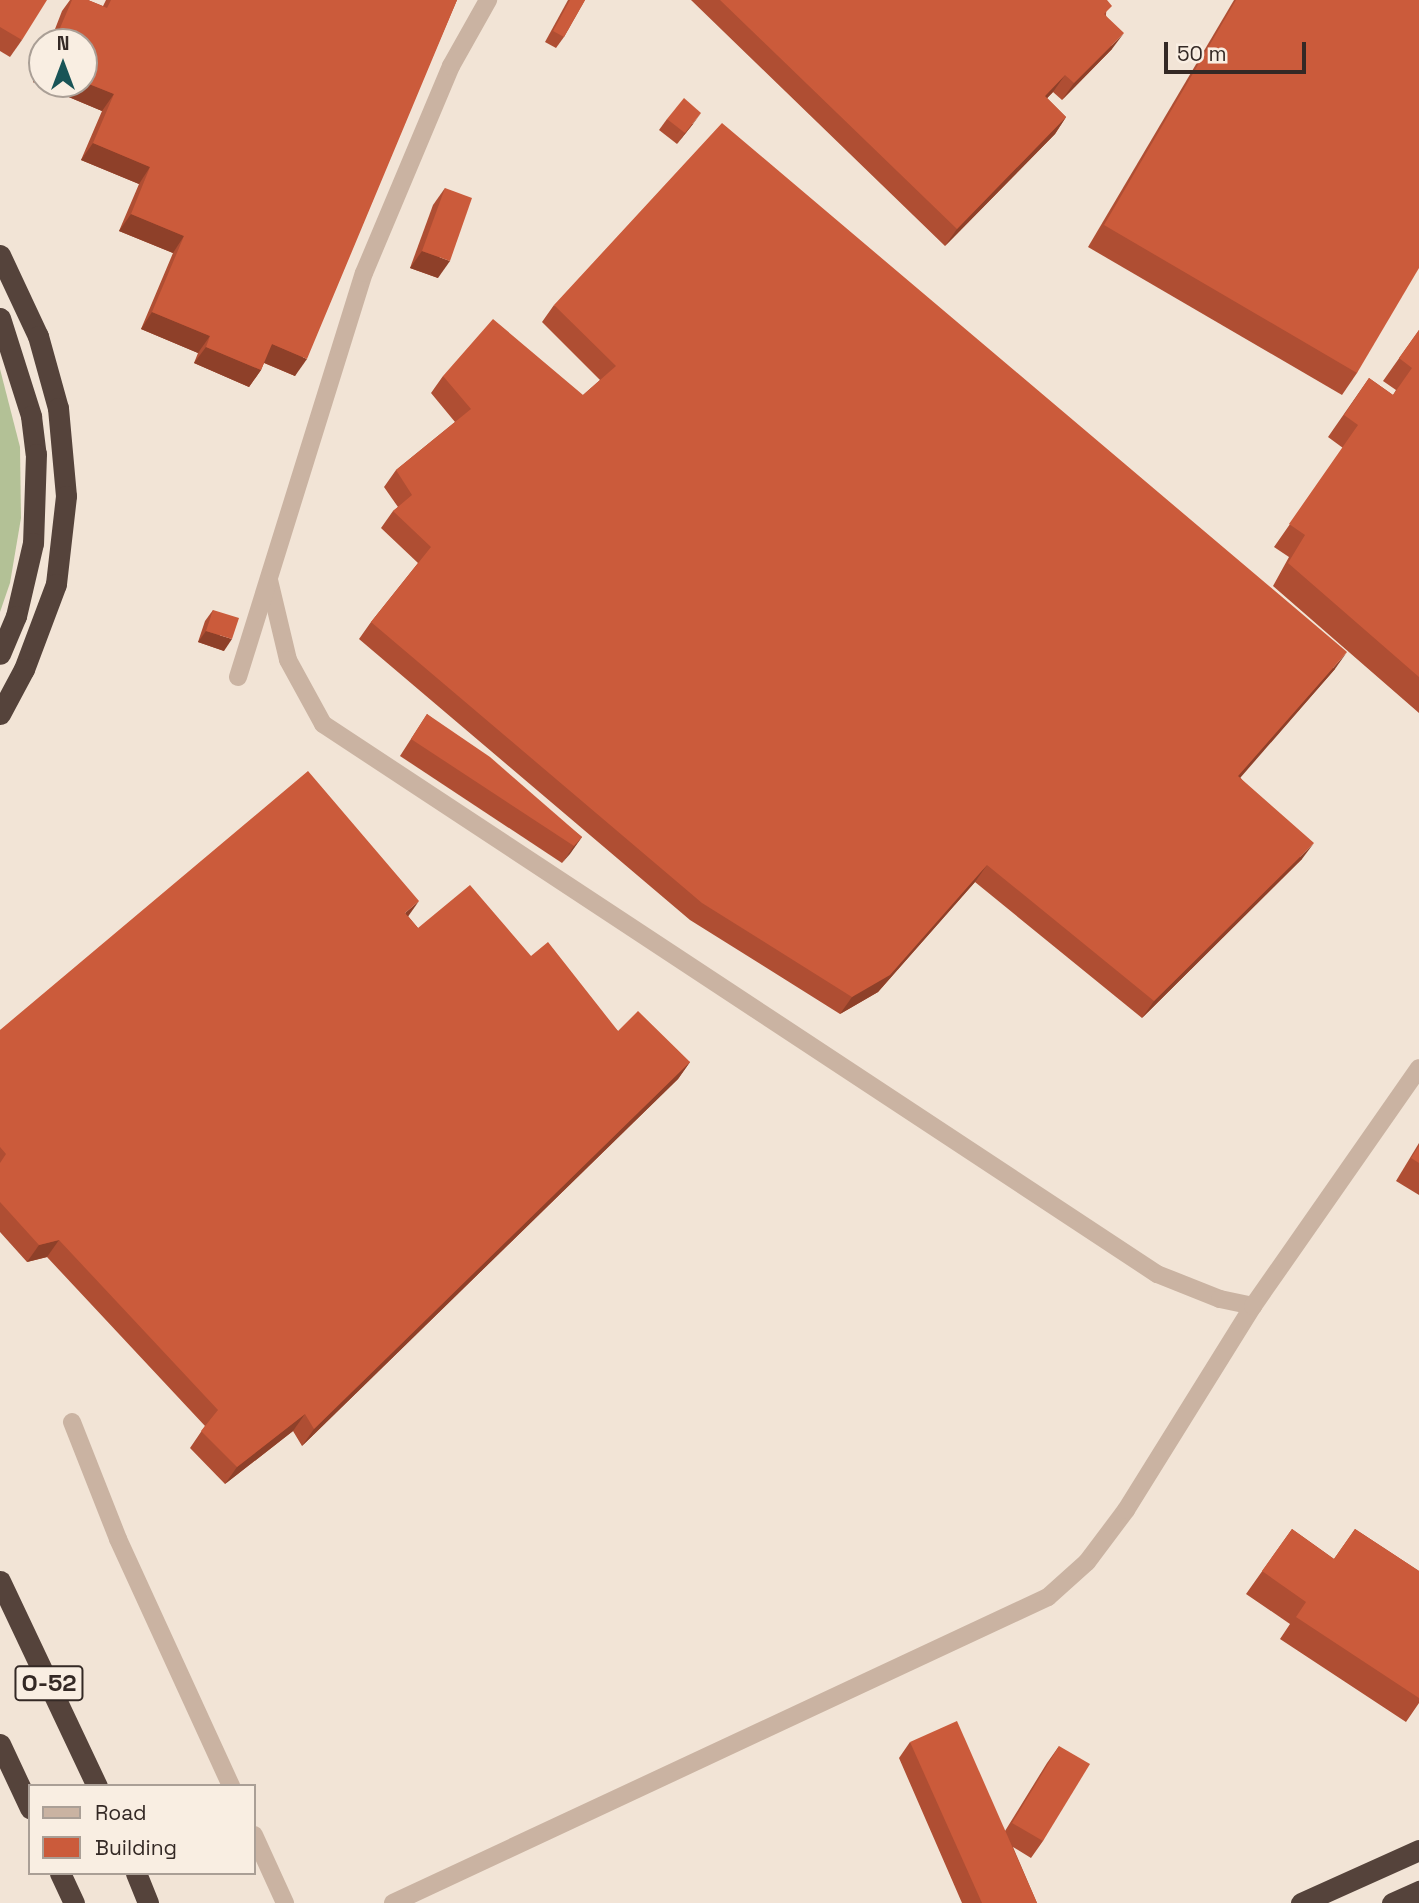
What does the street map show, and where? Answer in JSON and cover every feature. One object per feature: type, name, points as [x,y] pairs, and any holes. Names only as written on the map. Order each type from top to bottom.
[{"type":"highway","points":[[0,255],[38,335],[58,408],[66,496],[56,584],[24,669],[0,714]]},
{"type":"highway","points":[[0,318],[30,416],[36,454],[33,543],[16,616],[0,654]]},
{"type":"highway","name":"O-52","points":[[0,1581],[96,1784]]},
{"type":"highway","points":[[0,1744],[28,1804]]},
{"type":"highway","points":[[1301,1903],[1419,1850]]},
{"type":"highway","points":[[61,1875],[74,1903]]},
{"type":"highway","points":[[137,1875],[148,1903]]},
{"type":"street","points":[[238,677],[364,273],[451,66],[488,0]]},
{"type":"street","points":[[269,580],[288,660],[323,724],[1157,1274],[1220,1299],[1253,1306]]},
{"type":"street","points":[[393,1903],[1048,1597],[1087,1562],[1126,1510],[1253,1306],[1419,1068]]},
{"type":"street","points":[[72,1422],[118,1539],[230,1784]]},
{"type":"street","points":[[256,1839],[285,1903]]},
{"type":"green space","points":[[0,369],[20,447],[21,518],[10,583],[0,612]]},
{"type":"building","points":[[0,0],[47,0],[22,40],[0,27]]},
{"type":"building","points":[[72,0],[88,0],[107,8],[111,0],[457,0],[307,359],[272,344],[261,370],[206,347],[210,336],[152,312],[184,236],[131,214],[150,167],[93,143],[114,94],[98,88],[98,28],[60,28]]},
{"type":"building","points":[[570,0],[585,0],[564,37],[553,31]]},
{"type":"building","points":[[720,0],[1107,0],[1112,6],[1104,14],[1124,33],[1074,83],[1065,75],[1045,96],[1066,117],[957,229]]},
{"type":"building","points":[[1236,0],[1419,0],[1419,268],[1357,373],[1104,225]]},
{"type":"building","points":[[684,98],[701,113],[685,133],[667,119]]},
{"type":"building","points":[[722,123],[1347,652],[1238,776],[1314,843],[1154,1001],[987,865],[890,975],[852,997],[702,903],[371,622],[431,547],[393,511],[412,495],[396,470],[471,409],[443,376],[493,319],[583,395],[616,366],[554,305]]},
{"type":"building","points":[[445,188],[472,198],[450,261],[422,251]]},
{"type":"building","points":[[1419,330],[1419,677],[1288,563],[1305,535],[1289,524],[1358,425],[1344,415],[1369,378],[1393,395],[1412,368],[1399,358]]},
{"type":"building","points":[[213,610],[239,618],[232,639],[206,631]]},
{"type":"building","points":[[427,714],[490,757],[582,837],[574,846],[411,739]]},
{"type":"building","points":[[308,771],[419,901],[405,913],[418,928],[470,885],[531,956],[548,942],[618,1031],[638,1011],[690,1062],[314,1429],[305,1414],[237,1467],[201,1431],[218,1410],[59,1240],[39,1245],[0,1202],[0,1163],[6,1154],[0,1147],[0,1030]]},
{"type":"building","points":[[1419,1146],[1419,1163],[1411,1158]]},
{"type":"building","points":[[1292,1529],[1334,1559],[1355,1529],[1419,1571],[1419,1698],[1296,1617],[1306,1602],[1262,1571]]},
{"type":"building","points":[[957,1721],[1037,1903],[982,1903],[910,1742]]},
{"type":"building","points":[[1059,1746],[1090,1764],[1043,1841],[1012,1823]]}]
